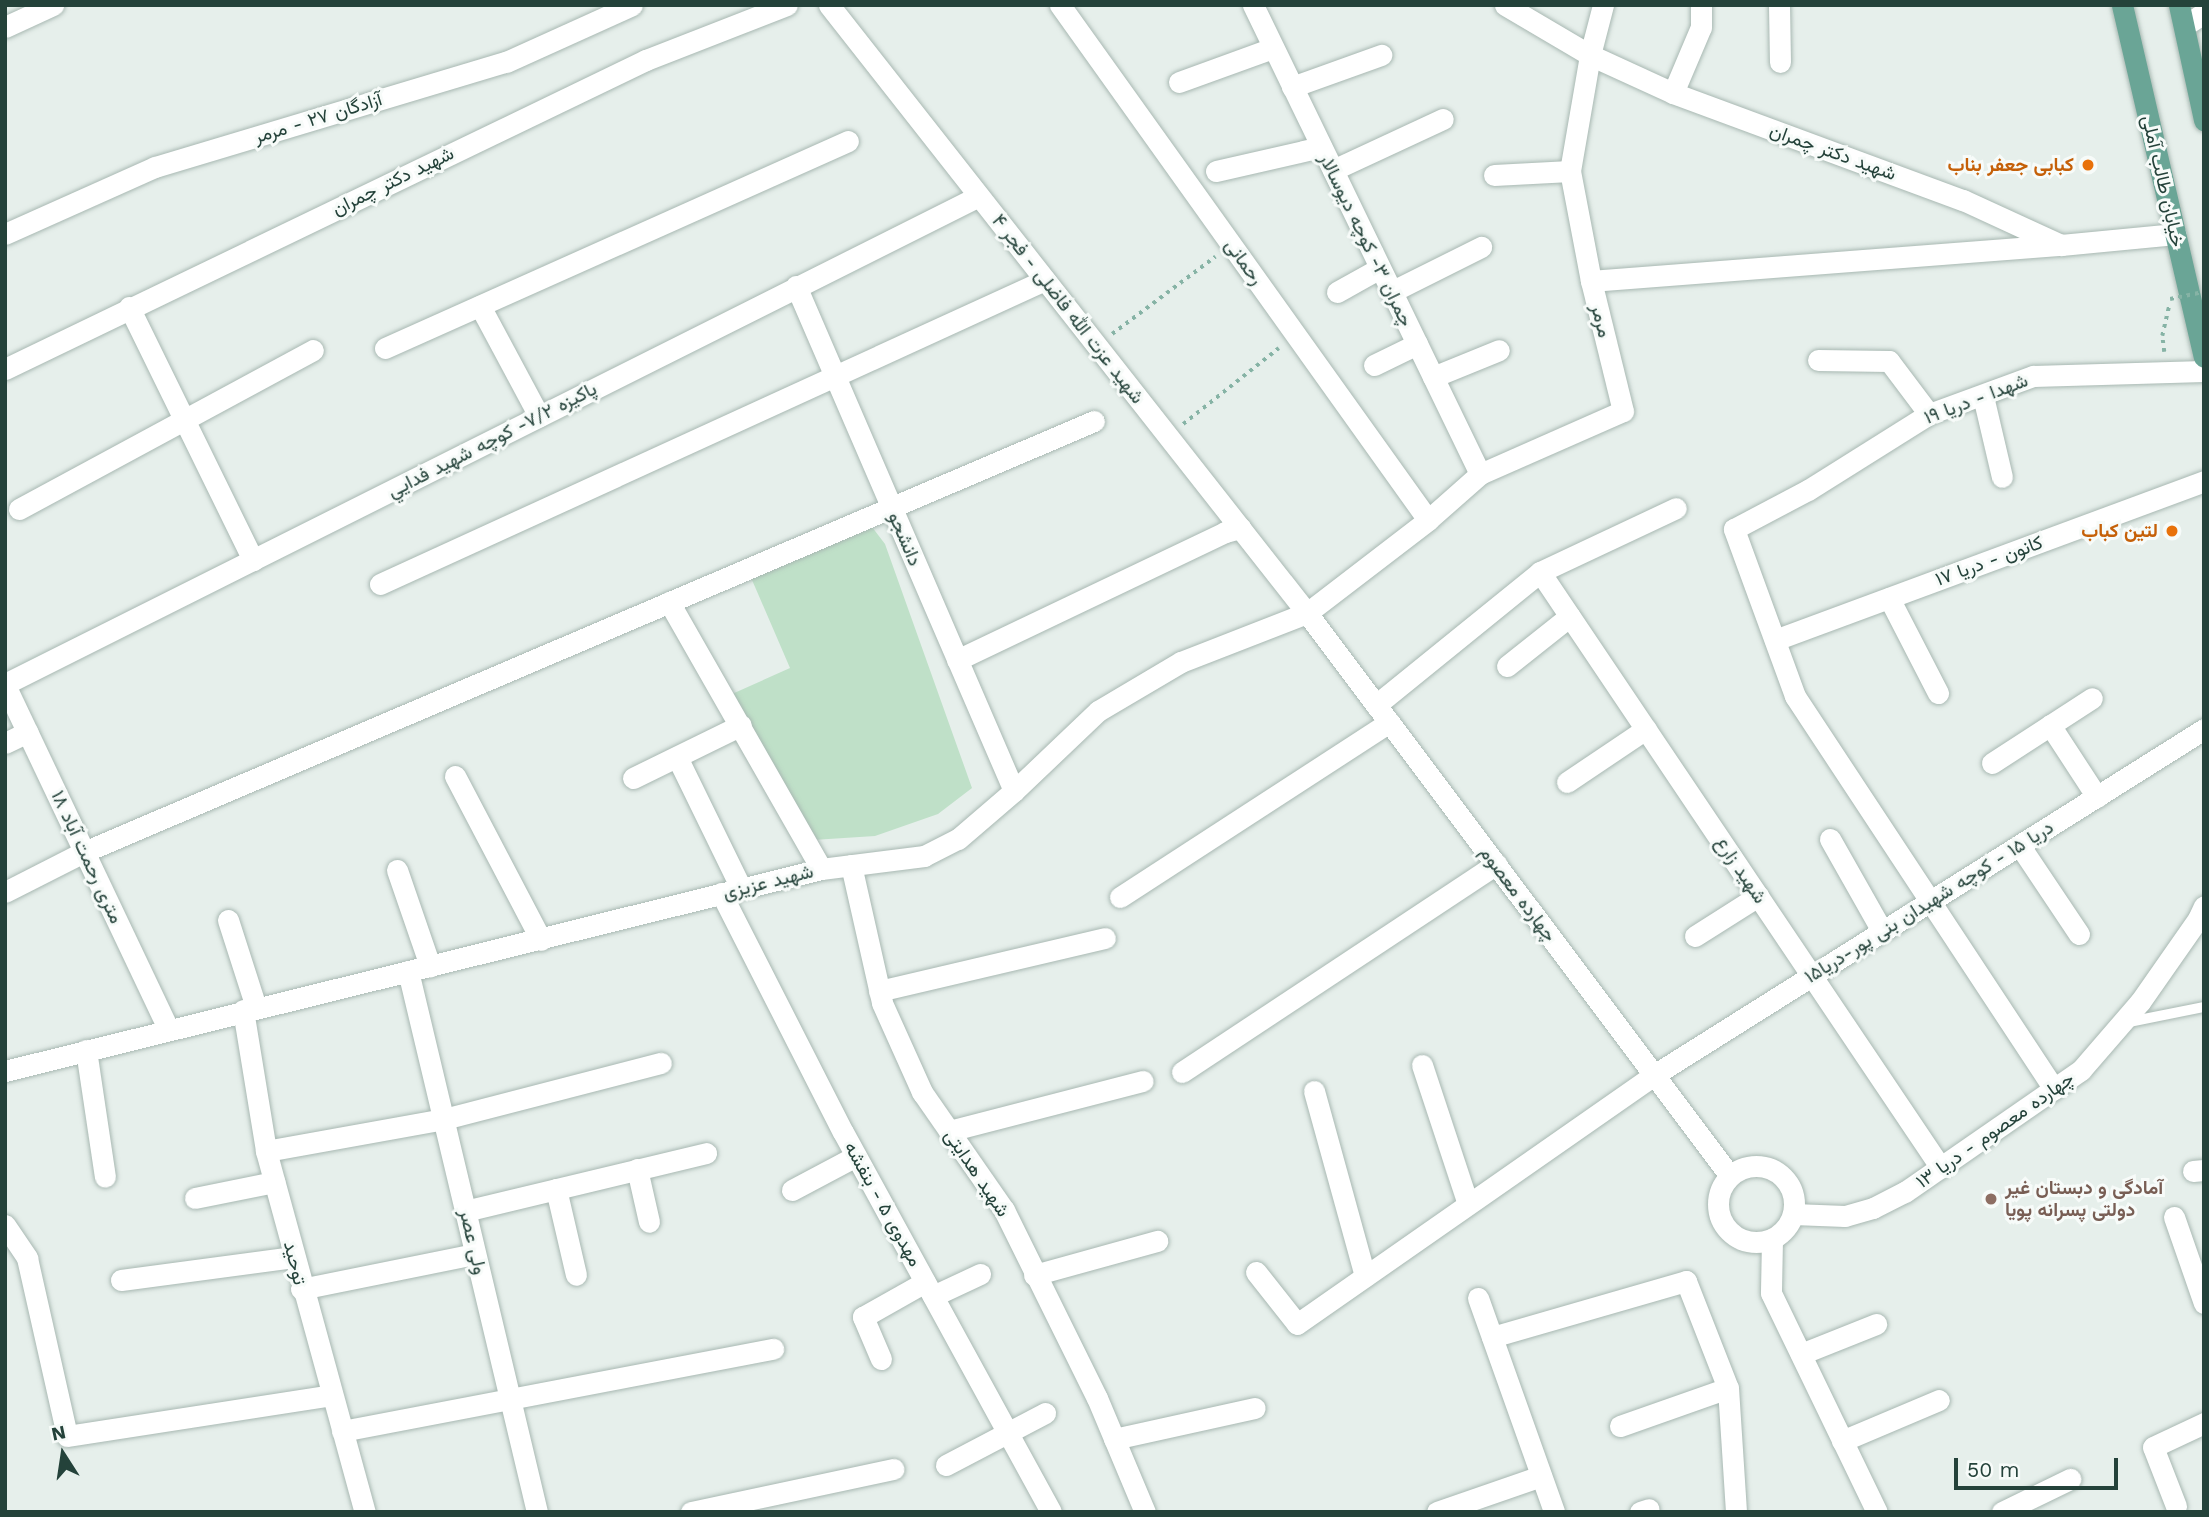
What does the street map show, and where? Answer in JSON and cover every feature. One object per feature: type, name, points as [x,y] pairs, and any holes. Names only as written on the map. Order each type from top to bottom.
[{"type":"main road","name":"خیابان طالب آملی","points":[[2122,5],[2204,357]]},
{"type":"main road","points":[[2181,16],[2204,120]]},
{"type":"street","points":[[5,27],[53,5]]},
{"type":"street","name":"آزادگان ۲۷ - مرمر","points":[[5,234],[155,167],[506,62],[632,5]]},
{"type":"street","name":"شهید عزت الله فاضلی - فجر ۴","points":[[829,5],[1307,613]]},
{"type":"street","name":"رحمانی","points":[[1060,5],[1428,520]]},
{"type":"street","name":"چمران ۳- كوچه ديوسالار","points":[[1253,5],[1480,474]]},
{"type":"street","name":"شهید دکتر چمران","points":[[1505,5],[1590,55],[1673,93],[1963,200],[2061,245]]},
{"type":"street","points":[[1591,281],[1570,171],[1590,55],[1603,5]]},
{"type":"street","points":[[1673,93],[1701,27],[1700,5]]},
{"type":"street","points":[[1779,5],[1780,62]]},
{"type":"street","name":"شهید دکتر چمران","points":[[5,369],[646,60],[784,6]]},
{"type":"street","points":[[2181,16],[2204,13]]},
{"type":"street","points":[[1179,82],[1273,48]]},
{"type":"street","points":[[1292,87],[1381,55]]},
{"type":"street","points":[[1333,170],[1444,119]]},
{"type":"street","points":[[385,348],[848,141]]},
{"type":"street","points":[[1216,171],[1321,147]]},
{"type":"street","points":[[1494,175],[1570,171]]},
{"type":"street","name":"پاکیزه ۷/۲- كوچه شهيد فدايي","points":[[5,685],[979,196]]},
{"type":"street","points":[[2061,245],[2175,234]]},
{"type":"street","name":"مرمر","points":[[1307,613],[1428,520],[1480,474],[1623,411],[1591,281],[2061,245]]},
{"type":"street","points":[[1391,292],[1482,247]]},
{"type":"street","points":[[1337,292],[1380,268]]},
{"type":"street","points":[[380,584],[834,374],[1045,280]]},
{"type":"street","name":"دانشجو","points":[[796,286],[1014,792]]},
{"type":"street","points":[[480,306],[539,416]]},
{"type":"street","points":[[129,307],[253,560]]},
{"type":"street","points":[[1374,365],[1417,344]]},
{"type":"street","points":[[19,509],[313,350]]},
{"type":"street","points":[[1433,377],[1499,350]]},
{"type":"street","points":[[1818,360],[1889,360],[1929,414]]},
{"type":"street","name":"شهدا - دریا ۱۹","points":[[1774,640],[1734,529],[1808,490],[1929,414],[2033,376],[2204,371]]},
{"type":"street","points":[[1983,396],[2002,477]]},
{"type":"street","points":[[5,892],[84,852],[1094,421]]},
{"type":"street","name":"کانون - دریا ۱۷","points":[[1774,640],[2204,481]]},
{"type":"street","points":[[1376,705],[1540,572],[1676,508]]},
{"type":"street","points":[[957,660],[1225,532],[1240,528]]},
{"type":"street","name":"شهید زارع","points":[[1540,572],[1941,1168]]},
{"type":"street","points":[[1889,598],[1938,693]]},
{"type":"street","points":[[669,603],[821,869]]},
{"type":"street","name":"چهارده معصوم","points":[[1307,613],[1730,1176]]},
{"type":"street","name":"شهید عزیزی","points":[[5,1071],[168,1029],[541,940],[731,890],[821,869],[924,856],[958,839],[1014,792],[1098,710],[1181,662],[1307,613]]},
{"type":"street","points":[[1507,666],[1570,616]]},
{"type":"street","points":[[1774,640],[1795,696],[1932,900],[2054,1089]]},
{"type":"street","name":"۱۸ متری رحمت آباد","points":[[5,685],[168,1029]]},
{"type":"street","points":[[1992,764],[2092,698]]},
{"type":"street","points":[[1120,898],[1389,722]]},
{"type":"street","points":[[633,778],[741,725]]},
{"type":"street","points":[[2050,725],[2098,797]]},
{"type":"street","points":[[1567,782],[1646,729]]},
{"type":"street","name":"دریا ۱۵ - كوچه شهيدان بنی پور-دريا۱۵","points":[[1256,1272],[1297,1324],[1654,1075],[2204,729]]},
{"type":"street","points":[[5,743],[28,732]]},
{"type":"street","name":"مهدوی ۵ - بنفشه","points":[[677,757],[731,890],[856,1156],[1051,1512]]},
{"type":"street","points":[[455,776],[541,940]]},
{"type":"street","points":[[1830,839],[1882,931]]},
{"type":"street","points":[[2020,846],[2080,934]]},
{"type":"street","points":[[1182,1072],[1496,864]]},
{"type":"street","name":"شهید هدایتی","points":[[850,865],[879,991],[922,1092],[1004,1210],[1114,1439],[1145,1512]]},
{"type":"street","points":[[397,870],[430,966]]},
{"type":"street","points":[[1695,936],[1758,896]]},
{"type":"street","name":"چهارده معصوم - دریا ۱۳","points":[[1793,1214],[1845,1216],[1873,1208],[1905,1192],[2081,1070],[2122,1023],[2184,940],[2204,906]]},
{"type":"street","name":"توحید","points":[[228,920],[250,1009],[266,1151],[301,1289],[365,1512]]},
{"type":"street","points":[[879,991],[1105,938]]},
{"type":"street","name":"ولی عصر","points":[[408,971],[537,1512]]},
{"type":"street","points":[[86,1050],[106,1177]]},
{"type":"street","points":[[266,1151],[443,1119],[661,1063]]},
{"type":"street","points":[[1422,1065],[1468,1204]]},
{"type":"street","points":[[949,1131],[1143,1081]]},
{"type":"street","points":[[1314,1091],[1365,1276]]},
{"type":"street","points":[[465,1211],[706,1153]]},
{"type":"street","points":[[792,1190],[856,1156]]},
{"type":"street","points":[[1752,1166],[1776,1172],[1791,1190],[1793,1214],[1787,1226],[1772,1239],[1748,1242],[1727,1230],[1721,1220],[1718,1196],[1730,1176],[1752,1166]]},
{"type":"street","points":[[637,1169],[649,1222]]},
{"type":"street","points":[[195,1198],[274,1182]]},
{"type":"street","points":[[556,1189],[576,1275]]},
{"type":"street","points":[[2174,1217],[2204,1303]]},
{"type":"street","points":[[5,1225],[27,1258],[67,1436],[331,1395]]},
{"type":"street","points":[[1772,1239],[1772,1293],[1877,1512]]},
{"type":"street","points":[[1034,1275],[1157,1241]]},
{"type":"street","points":[[301,1289],[475,1254]]},
{"type":"street","points":[[121,1280],[293,1257]]},
{"type":"street","points":[[881,1359],[863,1317],[929,1289],[980,1274]]},
{"type":"street","points":[[1492,1337],[1686,1281],[1728,1388],[1736,1512]]},
{"type":"street","points":[[1478,1298],[1554,1512]]},
{"type":"street","points":[[1801,1354],[1876,1324]]},
{"type":"street","points":[[342,1431],[773,1349]]},
{"type":"street","points":[[1620,1426],[1728,1388]]},
{"type":"street","points":[[1842,1441],[1939,1400]]},
{"type":"street","points":[[1114,1439],[1255,1408]]},
{"type":"street","points":[[946,1465],[1045,1413]]},
{"type":"street","points":[[2176,1506],[2153,1447],[2204,1423]]},
{"type":"street","points":[[691,1512],[893,1469]]},
{"type":"street","points":[[1437,1512],[1541,1476]]},
{"type":"street","points":[[2002,1512],[2070,1479]]},
{"type":"lane","points":[[2122,1023],[2204,1007]]},
{"type":"path","points":[[1097,345],[1231,245]]},
{"type":"path","points":[[2162,337],[2170,299],[2204,292]]},
{"type":"path","points":[[1168,436],[1296,335]]},
{"type":"green space","points":[[872,527],[885,544],[972,788],[938,814],[875,836],[813,840],[732,694],[790,668],[749,573]]},
{"type":"place","name":"کبابی جعفر بناب","points":[[2088,165]]},
{"type":"place","name":"لتین کباب","points":[[2172,531]]},
{"type":"place","name":"آمادگی و دبستان غیر دولتی پسرانه پویا","points":[[1991,1199]]}]
